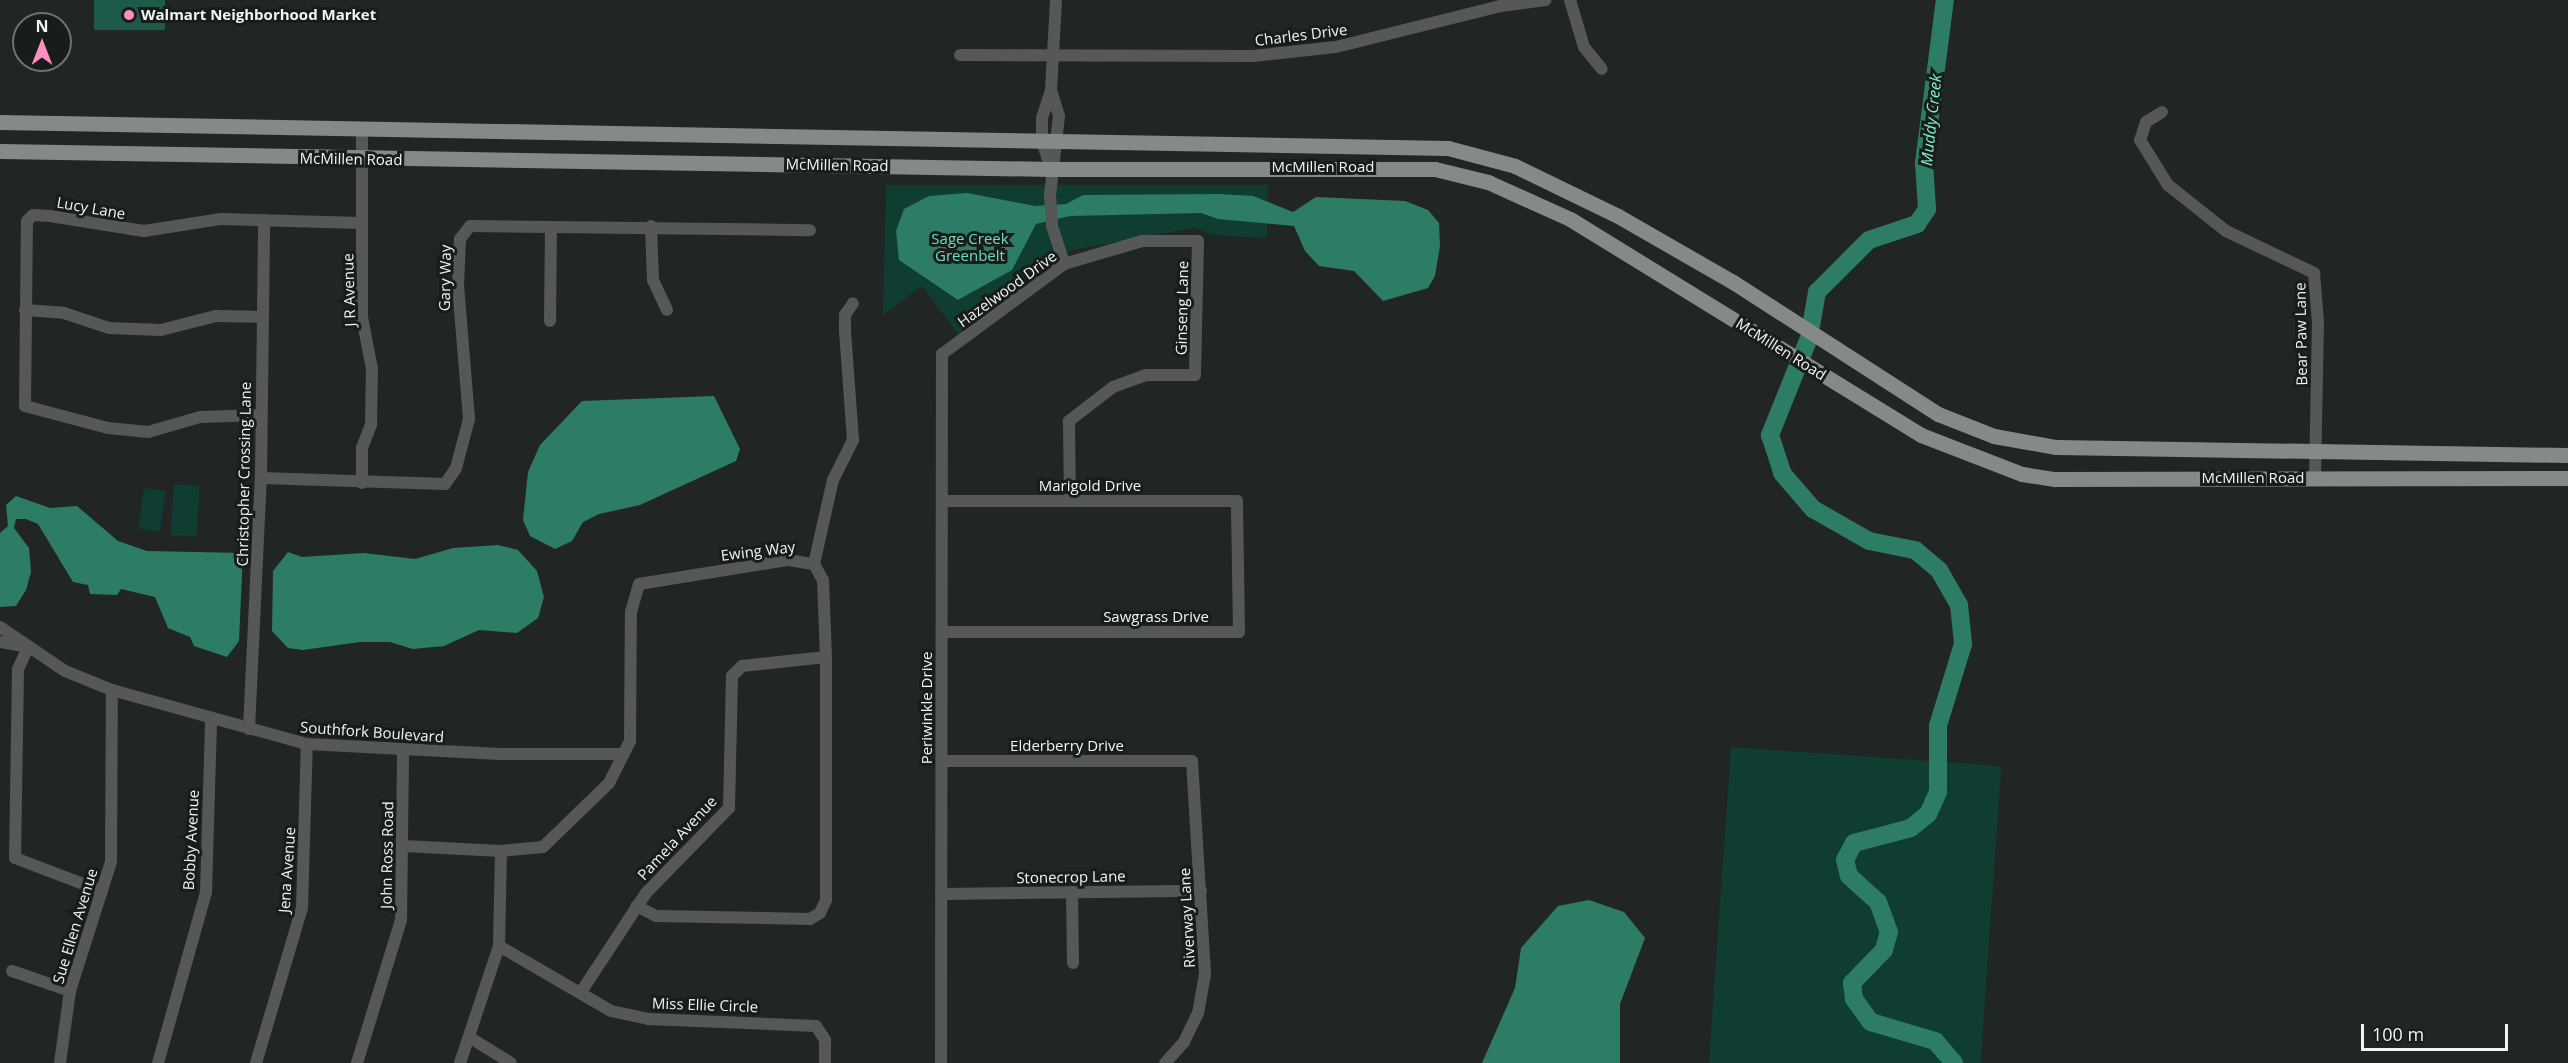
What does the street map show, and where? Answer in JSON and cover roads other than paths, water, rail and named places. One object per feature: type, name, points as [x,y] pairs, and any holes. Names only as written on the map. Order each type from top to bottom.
[{"type":"main road","name":"McMillen Road","points":[[0,122],[1042,142],[1408,146],[1478,153],[1542,178],[1618,216],[1733,282],[1938,414],[1994,436],[2056,447],[2316,454],[2568,455]]},
{"type":"main road","name":"McMillen Road","points":[[0,151],[1051,169],[1436,169],[1488,182],[1570,219],[1921,435],[1974,459],[2041,478],[2568,478]]},
{"type":"street","points":[[1051,169],[1042,142],[1042,118],[1051,90],[1055,57],[1056,0]]},
{"type":"street","name":"Charles Drive","points":[[960,55],[1242,57],[1336,47],[1501,6],[1546,0]]},
{"type":"street","points":[[1570,0],[1584,47],[1602,69]]},
{"type":"street","points":[[1051,90],[1059,116],[1058,142],[1051,169],[1052,226],[1064,264]]},
{"type":"street","name":"Bear Paw Lane","points":[[2162,112],[2146,122],[2140,140],[2168,185],[2226,231],[2314,273],[2318,322],[2315,477]]},
{"type":"street","name":"J R Avenue","points":[[362,130],[362,316],[372,369],[371,424],[362,448],[362,483]]},
{"type":"street","name":"Lucy Lane","points":[[260,414],[200,417],[148,432],[108,428],[25,406],[27,221],[33,215],[144,231],[221,219],[362,223]]},
{"type":"street","name":"Christopher Crossing Lane","points":[[249,729],[261,478],[264,220]]},
{"type":"street","name":"Gary Way","points":[[261,478],[444,484],[456,468],[470,401],[459,316],[464,232],[470,226],[651,226],[810,230]]},
{"type":"street","points":[[651,226],[653,280],[667,310]]},
{"type":"street","points":[[550,321],[551,227]]},
{"type":"street","name":"Hazelwood Drive","points":[[942,354],[1064,264],[1142,241],[1198,241]]},
{"type":"street","name":"Ginseng Lane","points":[[1070,501],[1069,421],[1113,387],[1146,375],[1196,375],[1198,241]]},
{"type":"street","points":[[814,564],[833,480],[853,440],[845,330],[845,315],[853,303]]},
{"type":"street","points":[[25,310],[64,313],[109,328],[160,330],[216,316],[262,317]]},
{"type":"street","name":"Periwinkle Drive","points":[[941,1063],[942,354]]},
{"type":"street","name":"Marigold Drive","points":[[942,501],[1237,501]]},
{"type":"street","name":"Sawgrass Drive","points":[[942,632],[1239,632],[1237,501]]},
{"type":"street","name":"Ewing Way","points":[[404,846],[501,851],[543,847],[609,783],[624,754],[632,721],[632,596],[639,584],[788,560],[814,564],[823,580],[826,657],[826,900],[820,913],[810,919],[656,915],[636,906]]},
{"type":"street","name":"Southfork Boulevard","points":[[0,627],[18,635],[28,647],[65,671],[112,690],[307,744],[403,750],[624,754]]},
{"type":"street","name":"Southfork Boulevard","points":[[0,642],[28,647]]},
{"type":"street","points":[[28,647],[18,669],[15,858],[102,891]]},
{"type":"street","name":"Pamela Avenue","points":[[581,992],[636,906],[729,808],[732,676],[742,666],[826,657]]},
{"type":"street","name":"Sue Ellen Avenue","points":[[60,1063],[70,991],[111,862],[112,690]]},
{"type":"street","name":"Bobby Avenue","points":[[158,1063],[206,892],[211,719]]},
{"type":"street","name":"Jena Avenue","points":[[256,1063],[302,908],[307,744]]},
{"type":"street","name":"John Ross Road","points":[[357,1063],[401,920],[404,846],[403,750]]},
{"type":"street","name":"Elderberry Drive","points":[[942,761],[1192,761]]},
{"type":"street","name":"Riverway Lane","points":[[1165,1063],[1184,1042],[1198,1013],[1205,974],[1192,761]]},
{"type":"street","points":[[460,1063],[499,946],[501,851]]},
{"type":"street","name":"Stonecrop Lane","points":[[941,894],[1201,891]]},
{"type":"street","points":[[1072,892],[1073,963]]},
{"type":"street","name":"Miss Ellie Circle","points":[[499,946],[611,1011],[648,1019],[816,1026],[825,1040],[825,1063]]},
{"type":"street","points":[[12,972],[70,991]]},
{"type":"street","points":[[469,1037],[511,1063]]},
{"type":"waterway","name":"Muddy Creek","points":[[1811,326],[1817,292],[1869,240],[1917,224],[1927,209],[1924,163],[1945,0]]},
{"type":"waterway","name":"Muddy Creek","points":[[1809,338],[1770,435],[1782,473],[1813,509],[1869,541],[1915,550],[1939,570],[1959,605],[1963,644],[1938,726],[1938,792],[1928,814],[1911,828],[1854,843],[1845,860],[1849,876],[1878,902],[1889,932],[1884,950],[1852,983],[1854,999],[1871,1022],[1935,1041],[1954,1063]]},
{"type":"place","name":"Walmart Neighborhood Market","points":[[129,15]]},
{"type":"park label","name":"Sage Creek Greenbelt","points":[[970,246]]}]
